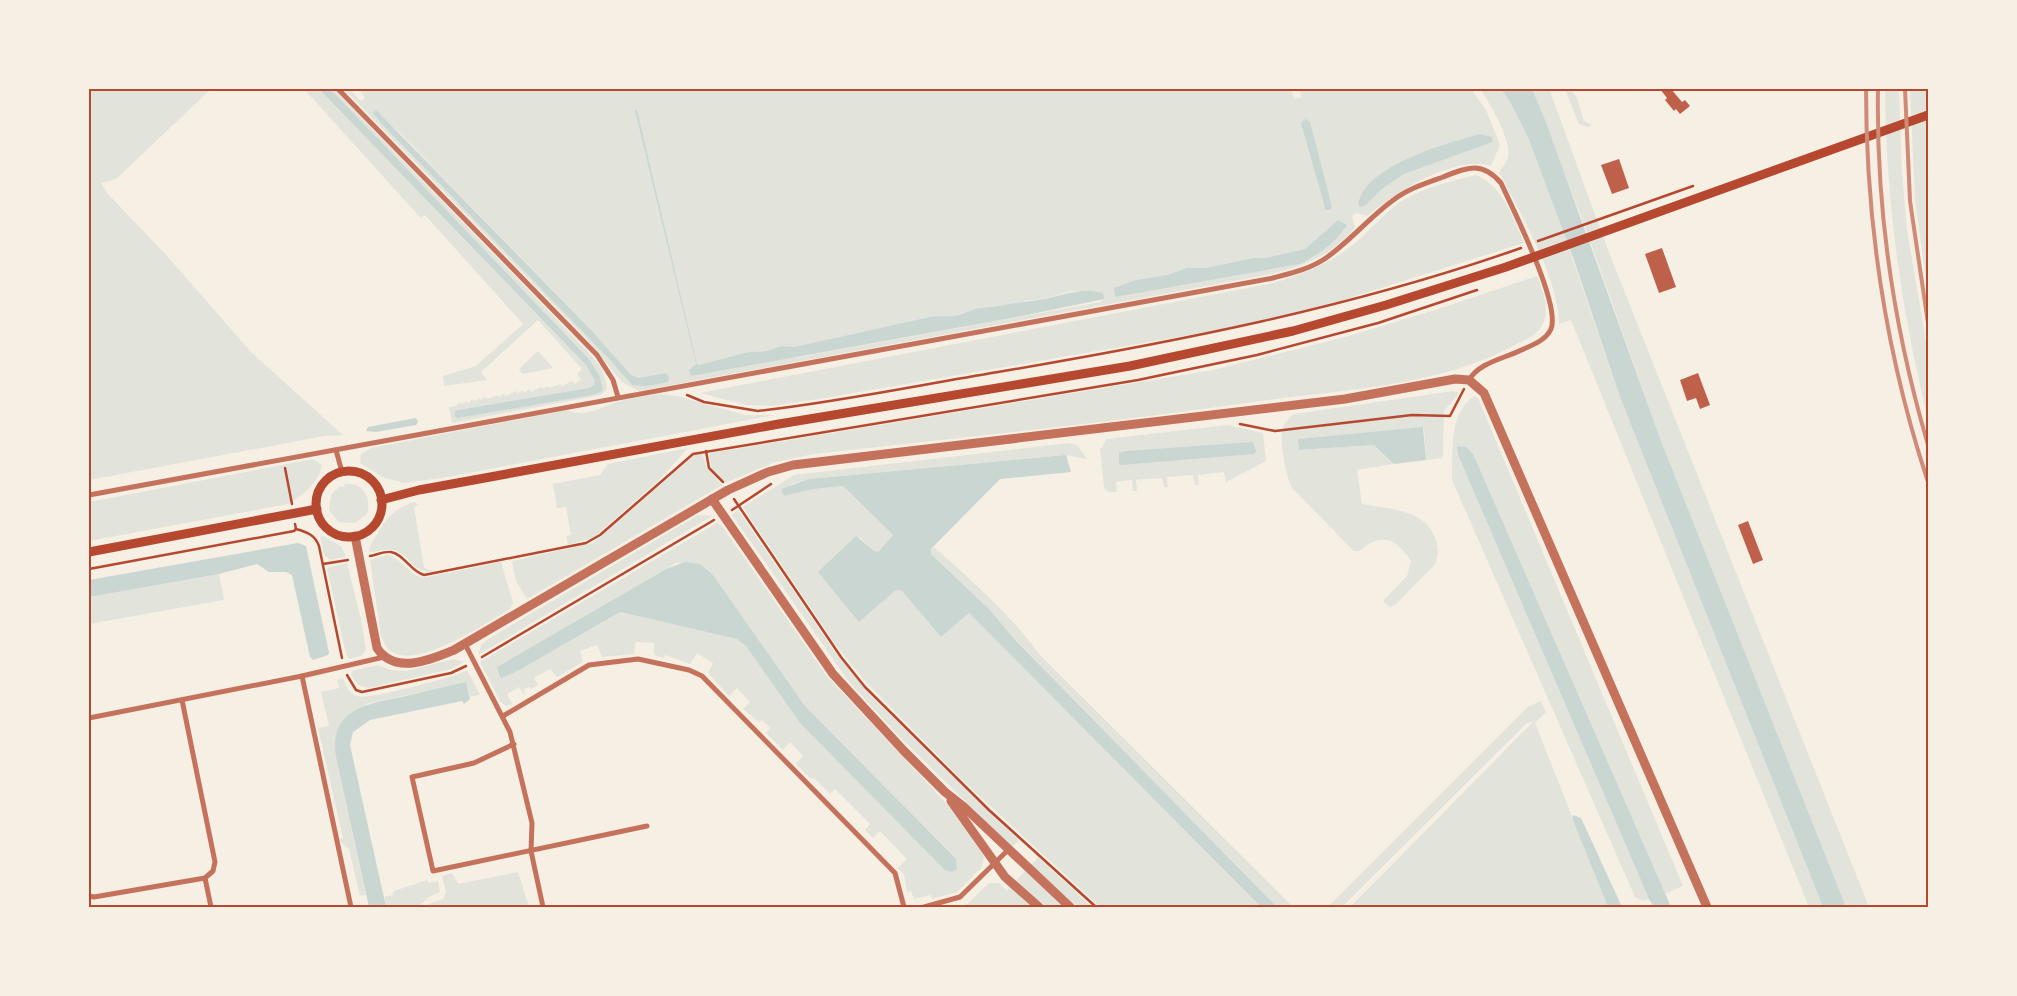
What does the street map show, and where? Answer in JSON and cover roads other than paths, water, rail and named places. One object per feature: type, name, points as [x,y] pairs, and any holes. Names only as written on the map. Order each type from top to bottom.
[{"type":"main road","points":[[381,500],[419,490],[627,451],[1193,353],[1358,313],[1506,267],[1928,115]]},
{"type":"main road","points":[[342,472],[358,472],[365,475],[376,485],[381,500],[381,510],[375,523],[364,533],[355,536],[334,534],[320,519],[317,509],[318,492],[322,485],[328,479],[342,472]]},
{"type":"main road","points":[[89,552],[317,509]]},
{"type":"street","points":[[338,89],[596,355],[613,380],[618,397]]},
{"type":"street","points":[[89,495],[1273,278],[1305,270],[1325,259],[1393,200],[1413,188],[1461,170],[1476,168],[1492,172],[1501,183],[1550,297],[1552,323],[1546,336],[1537,343],[1482,367],[1469,380]]},
{"type":"street","points":[[355,536],[374,642],[384,657],[396,663],[409,663],[434,658],[465,644],[712,499],[768,472],[803,464],[1273,408],[1380,394],[1455,379],[1469,380],[1484,393],[1707,907]]},
{"type":"street","points":[[336,450],[342,472]]},
{"type":"street","points":[[712,499],[833,674],[863,708],[945,792],[964,807],[1070,907]]},
{"type":"street","points":[[465,644],[503,716],[514,744],[532,823],[531,851],[543,907]]},
{"type":"street","points":[[89,718],[302,676],[384,657]]},
{"type":"street","points":[[503,716],[589,665],[638,659],[689,670],[702,676],[895,873],[904,907]]},
{"type":"street","points":[[302,676],[351,907]]},
{"type":"street","points":[[89,896],[94,897],[205,878],[213,871],[215,862],[182,700]]},
{"type":"street","points":[[514,744],[474,763],[412,777],[433,871],[647,826]]},
{"type":"street","points":[[945,792],[1005,877],[1039,907]]},
{"type":"street","points":[[924,907],[936,906],[960,897],[1008,850]]},
{"type":"street","points":[[205,878],[211,907]]},
{"type":"railway","points":[[1866,89],[1870,189],[1881,288],[1901,386],[1928,482]]},
{"type":"railway","points":[[1878,89],[1880,179],[1890,268],[1906,357],[1928,445]]},
{"type":"railway","points":[[1905,89],[1910,201],[1928,323]]}]
